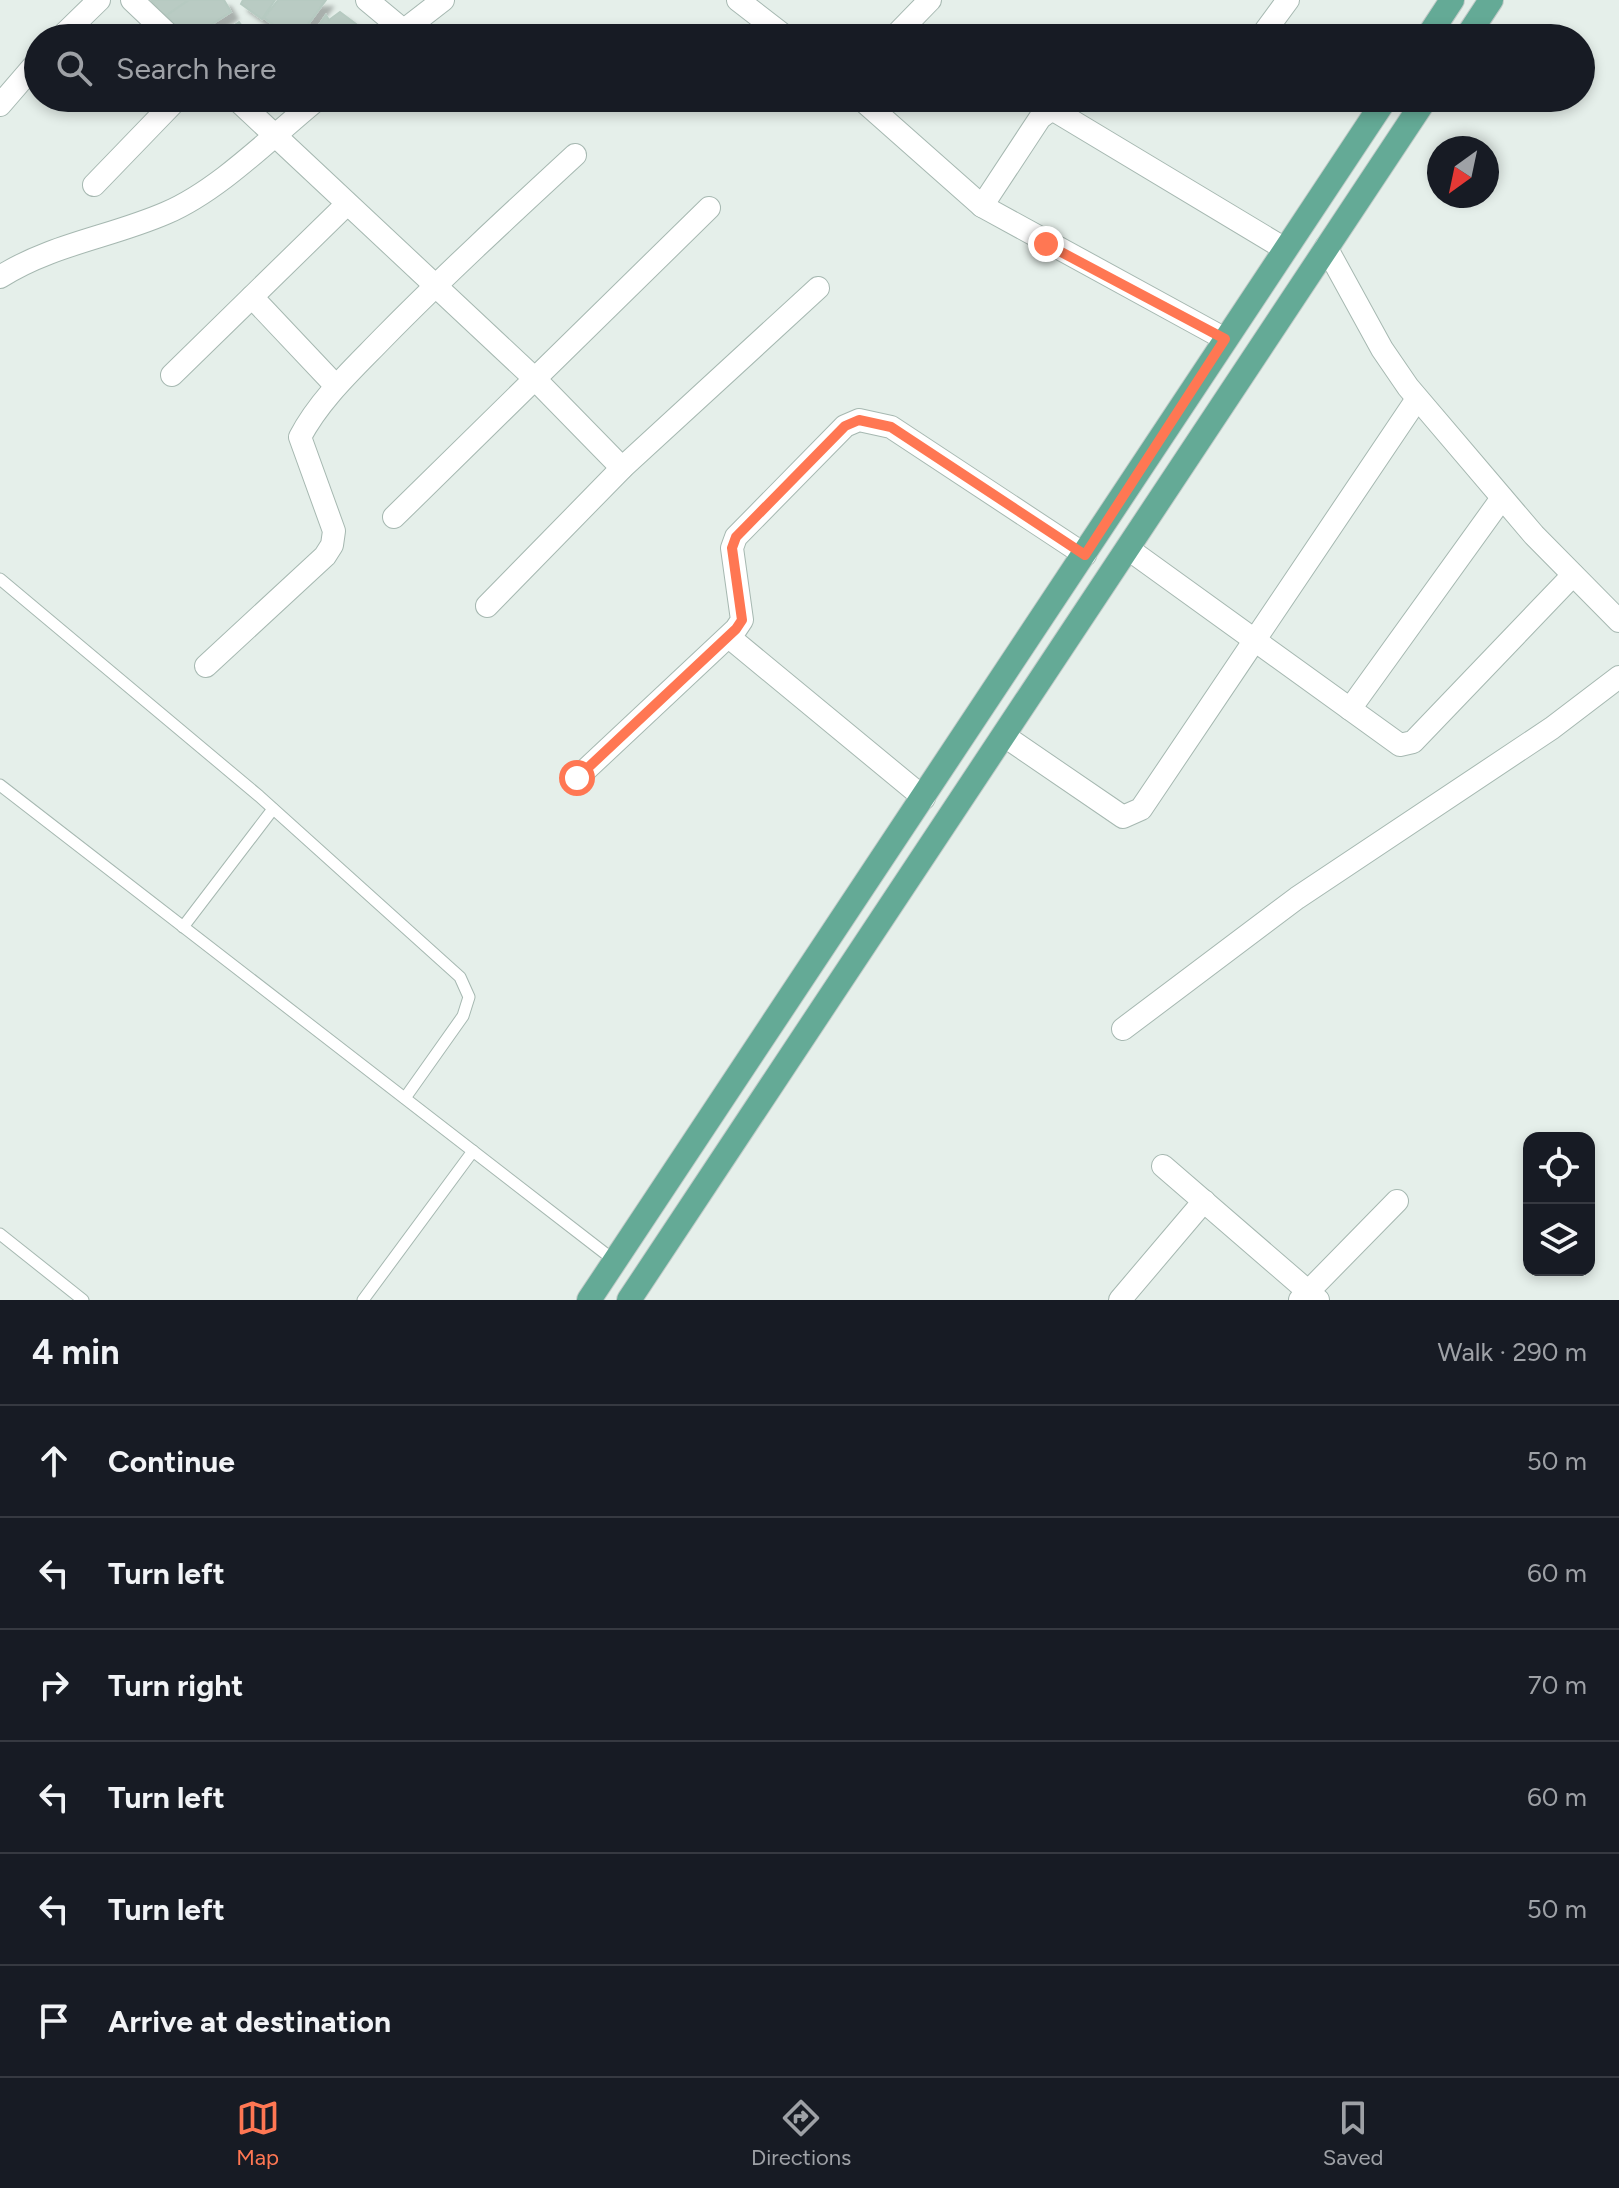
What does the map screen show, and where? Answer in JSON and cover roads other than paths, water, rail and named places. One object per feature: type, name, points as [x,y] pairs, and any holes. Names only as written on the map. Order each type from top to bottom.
[{"type":"main road","points":[[1436,24],[1452,0]]},
{"type":"main road","points":[[1475,24],[1491,0]]},
{"type":"main road","points":[[589,1300],[1377,112]]},
{"type":"main road","points":[[629,1300],[1417,112]]},
{"type":"street","points":[[74,24],[99,0]]},
{"type":"street","points":[[132,0],[157,24]]},
{"type":"street","points":[[367,0],[389,24]]},
{"type":"street","points":[[411,24],[443,0]]},
{"type":"street","points":[[738,0],[769,24]]},
{"type":"street","points":[[907,24],[930,0]]},
{"type":"street","points":[[1270,24],[1288,0]]},
{"type":"street","points":[[0,105],[24,77]]},
{"type":"street","points":[[94,185],[164,112]]},
{"type":"street","points":[[249,112],[533,377],[622,468]]},
{"type":"street","points":[[0,277],[54,249],[168,212],[197,197],[302,112]]},
{"type":"street","points":[[876,112],[982,206],[1225,339]]},
{"type":"street","points":[[982,206],[1040,118],[1048,112]]},
{"type":"street","points":[[1057,112],[1285,249]]},
{"type":"street","points":[[206,666],[325,556],[332,545],[334,531],[300,437],[310,419],[336,386],[434,285],[575,155]]},
{"type":"street","points":[[172,375],[347,204]]},
{"type":"street","points":[[394,517],[533,377],[709,208]]},
{"type":"street","points":[[1326,247],[1382,349],[1417,399],[1502,498],[1619,621]]},
{"type":"street","points":[[487,606],[622,468],[818,288]]},
{"type":"street","points":[[252,297],[336,386]]},
{"type":"street","points":[[1003,735],[1116,814],[1132,816],[1141,809],[1417,399]]},
{"type":"street","points":[[577,778],[729,637],[742,620],[732,548],[736,537],[845,426],[859,420],[891,427],[1085,555]]},
{"type":"street","points":[[1350,709],[1502,498]]},
{"type":"street","points":[[1127,548],[1396,743],[1413,742],[1573,575]]},
{"type":"street","points":[[729,637],[924,798]]},
{"type":"street","points":[[1123,1029],[1297,898],[1552,728],[1619,677]]},
{"type":"street","points":[[1163,1166],[1309,1297],[1397,1201]]},
{"type":"street","points":[[1120,1300],[1204,1201]]},
{"type":"lane","points":[[0,579],[273,809],[460,977],[469,997],[463,1016],[405,1098]]},
{"type":"lane","points":[[0,785],[616,1261]]},
{"type":"lane","points":[[183,927],[273,809]]},
{"type":"lane","points":[[363,1300],[473,1151]]},
{"type":"lane","points":[[0,1234],[83,1300]]}]
